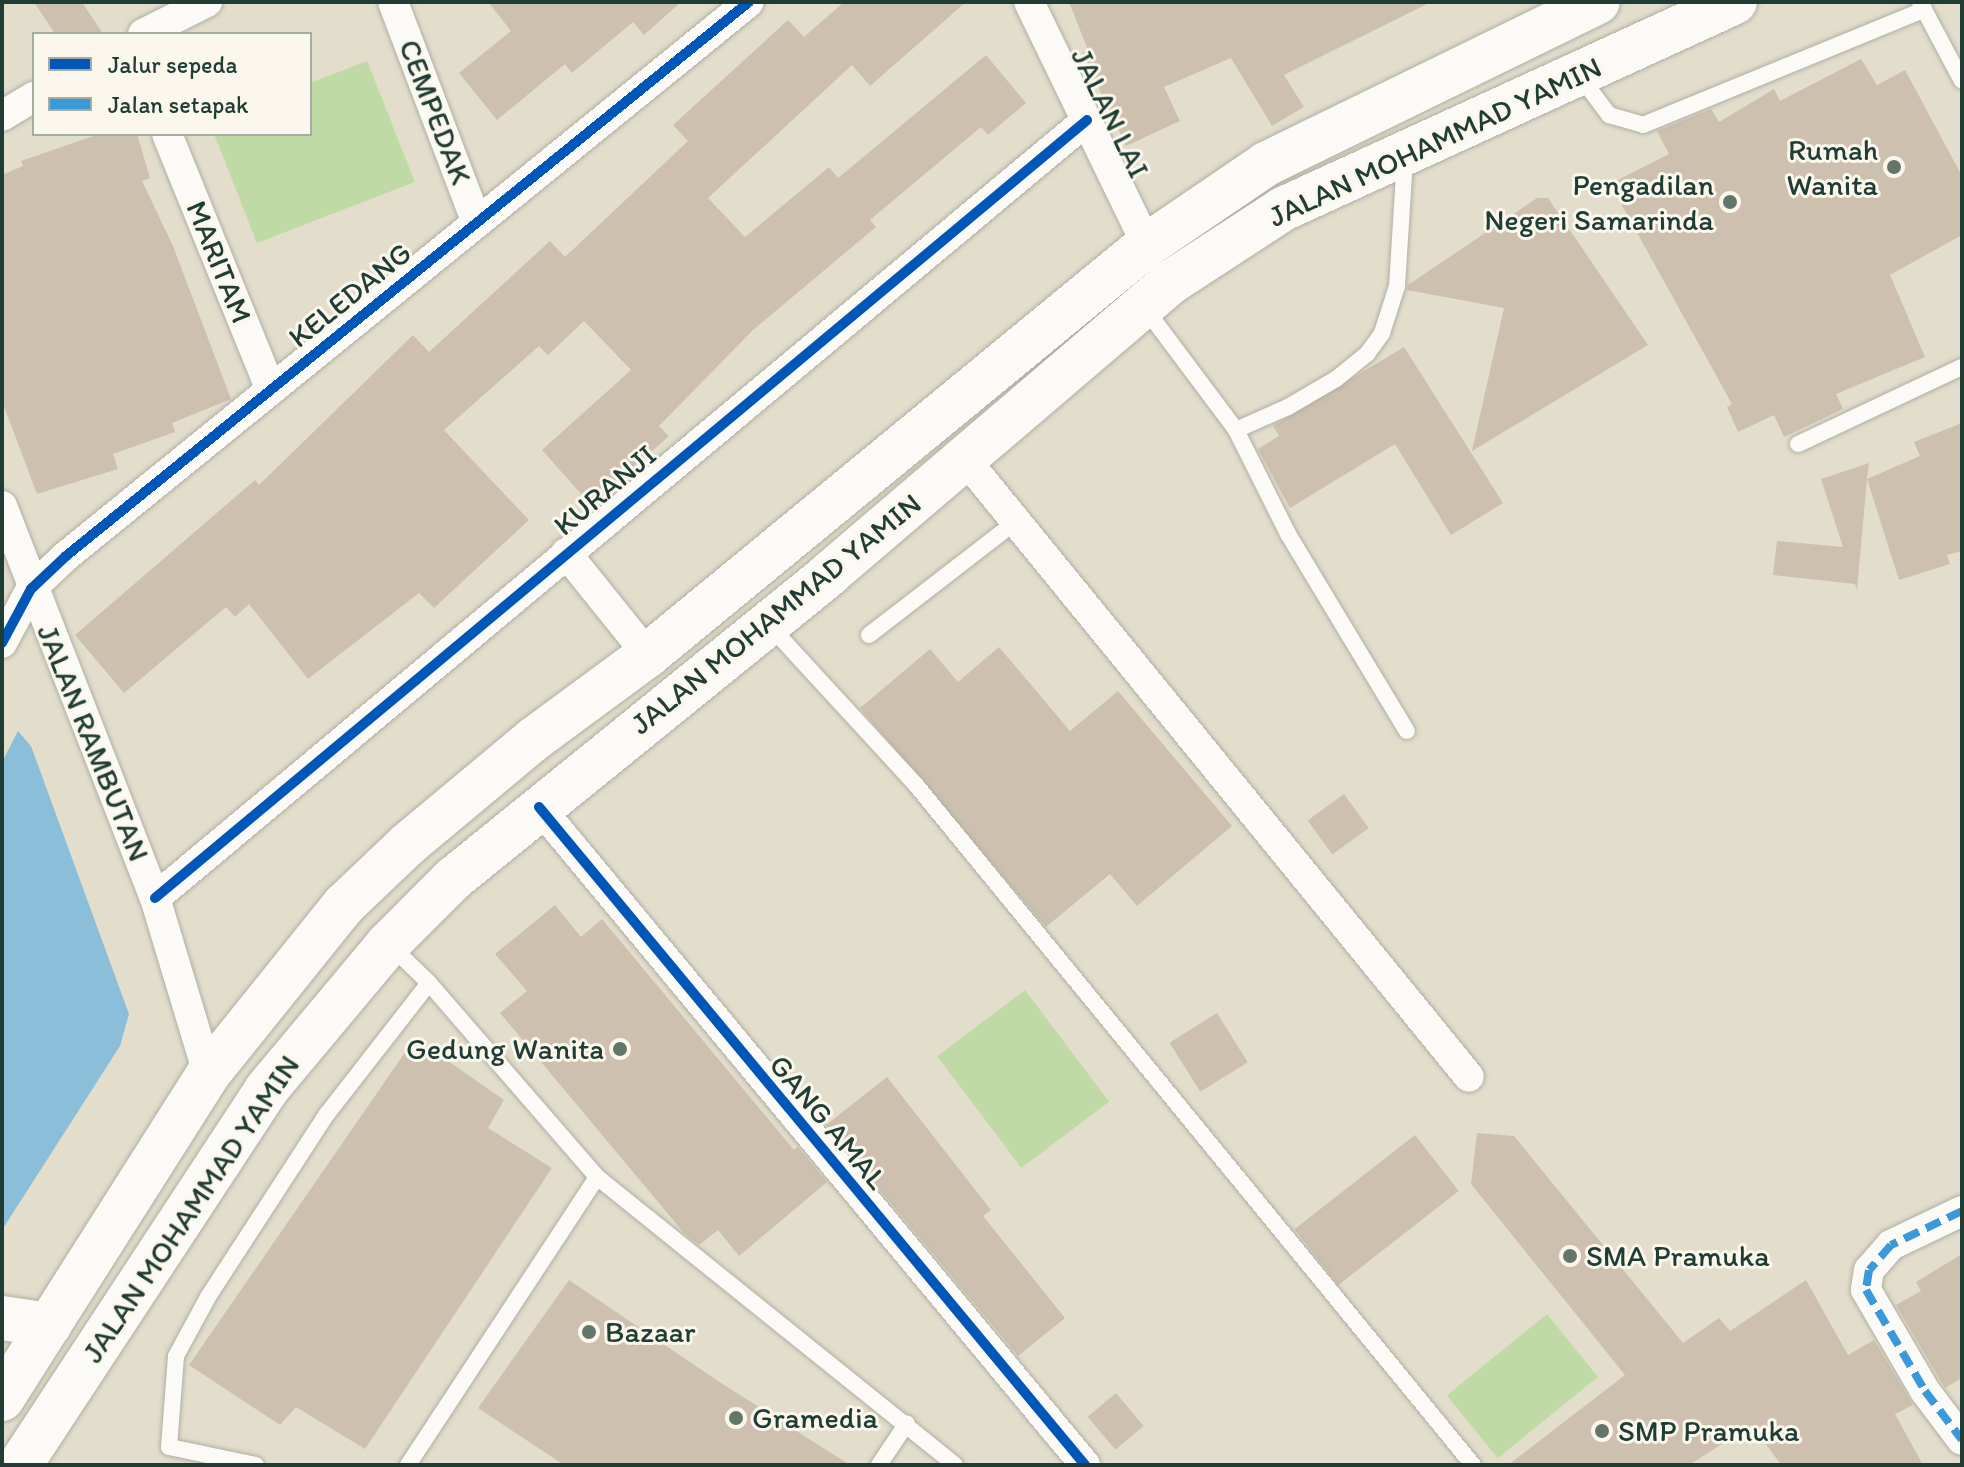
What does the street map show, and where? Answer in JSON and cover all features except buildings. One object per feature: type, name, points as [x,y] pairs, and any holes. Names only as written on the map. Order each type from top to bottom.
[{"type":"main road","name":"JALAN MOHAMMAD YAMIN","points":[[2,1399],[208,1074],[344,905],[408,844],[534,739],[648,655],[1147,245],[1266,164],[1598,2]]},
{"type":"main road","name":"JALAN MOHAMMAD YAMIN","points":[[20,1465],[266,1090],[388,944],[453,879],[965,459],[1157,294],[1283,209],[1735,2]]},
{"type":"main road","points":[[1147,245],[1157,294]]},
{"type":"main road","points":[[2,1318],[49,1325]]},
{"type":"street","points":[[147,32],[207,2]]},
{"type":"street","name":"CEMPEDAK","points":[[393,2],[477,223]]},
{"type":"street","name":"KELEDANG","points":[[2,643],[31,589],[749,2]]},
{"type":"street","name":"JALAN LAI","points":[[1029,2],[1147,245]]},
{"type":"street","points":[[2,116],[32,98]]},
{"type":"street","name":"KURANJI","points":[[155,898],[1087,120]]},
{"type":"street","name":"MARITAM","points":[[168,136],[271,390]]},
{"type":"street","points":[[965,459],[1469,1077]]},
{"type":"street","name":"JALAN RAMBUTAN","points":[[2,506],[31,589],[155,898],[208,1074]]},
{"type":"street","points":[[566,553],[648,655]]},
{"type":"street","name":"GANG AMAL","points":[[539,807],[1085,1465]]},
{"type":"street","points":[[1962,1211],[1891,1245],[1869,1270],[1866,1290],[1925,1391],[1962,1440]]},
{"type":"lane","points":[[1578,74],[1609,115],[1643,125],[1922,6],[1962,81]]},
{"type":"lane","points":[[1236,430],[1336,379],[1367,354],[1382,333],[1397,286],[1405,153]]},
{"type":"lane","points":[[1157,294],[1236,430],[1288,534],[1407,731]]},
{"type":"lane","points":[[1798,444],[1962,367]]},
{"type":"lane","points":[[869,635],[1015,522]]},
{"type":"lane","points":[[767,623],[916,785],[1473,1465]]},
{"type":"lane","points":[[388,944],[429,983],[597,1177],[907,1423],[955,1465]]},
{"type":"lane","points":[[256,1465],[169,1447],[176,1356],[208,1297],[327,1114],[429,983]]},
{"type":"lane","points":[[408,1465],[597,1177]]},
{"type":"lane","points":[[879,1465],[907,1423]]},
{"type":"green space","points":[[367,61],[415,182],[257,243],[215,136],[312,136],[312,82]]},
{"type":"green space","points":[[1025,990],[1109,1102],[1021,1168],[937,1056]]},
{"type":"green space","points":[[1547,1314],[1598,1377],[1498,1458],[1447,1395]]},
{"type":"water","points":[[18,731],[31,746],[129,1014],[120,1046],[2,1230],[2,762]]},
{"type":"marked path","points":[[1962,1211],[1891,1245],[1869,1270],[1866,1290],[1925,1391],[1962,1440]]},
{"type":"cycle path","points":[[2,643],[31,589],[66,556],[749,2]]},
{"type":"cycle path","points":[[155,898],[1087,120]]},
{"type":"cycle path","points":[[539,807],[1085,1465]]},
{"type":"place","name":"Rumah Wanita","points":[[1894,167]]},
{"type":"place","name":"Pengadilan Negeri Samarinda","points":[[1730,202]]},
{"type":"place","name":"Gedung Wanita","points":[[620,1049]]},
{"type":"place","name":"SMA Pramuka","points":[[1570,1256]]},
{"type":"place","name":"Bazaar","points":[[589,1332]]},
{"type":"place","name":"Gramedia","points":[[736,1418]]},
{"type":"place","name":"SMP Pramuka","points":[[1602,1431]]}]
